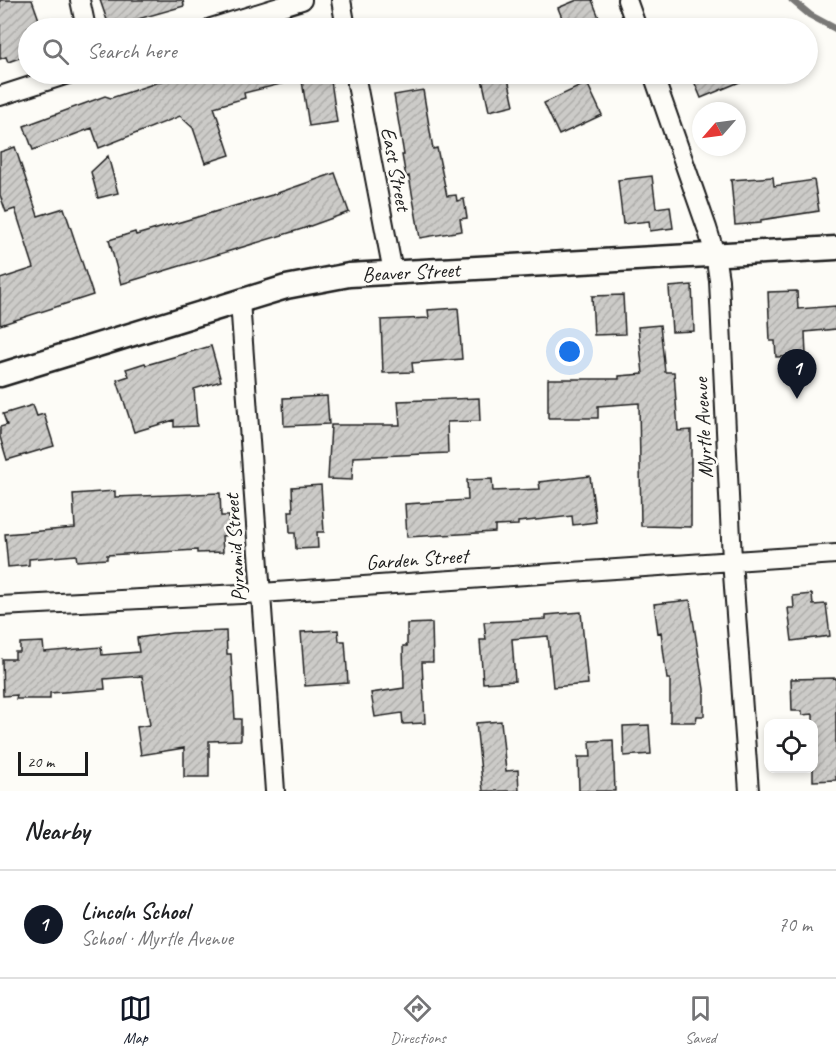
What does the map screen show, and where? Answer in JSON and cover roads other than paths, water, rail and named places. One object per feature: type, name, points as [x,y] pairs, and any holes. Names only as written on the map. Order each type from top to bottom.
[{"type":"street","points":[[80,0],[84,18]]},
{"type":"street","points":[[244,18],[302,0]]},
{"type":"street","points":[[341,0],[344,18]]},
{"type":"street","points":[[627,0],[633,18]]},
{"type":"street","points":[[0,96],[37,84]]},
{"type":"street","name":"East Street","points":[[357,84],[393,272]]},
{"type":"street","name":"Myrtle Avenue","points":[[656,84],[715,254],[719,280],[732,560],[749,791]]},
{"type":"street","name":"Beaver Street","points":[[0,375],[240,301],[312,281],[349,275],[836,248]]},
{"type":"street","name":"Pyramid Street","points":[[240,301],[275,791]]},
{"type":"street","name":"Garden Street","points":[[0,606],[261,593],[836,554]]},
{"type":"waterway","points":[[792,0],[816,18]]},
{"type":"waterway","points":[[818,19],[836,29]]},
{"type":"place","name":"Lincoln School","points":[[797,399]]}]
